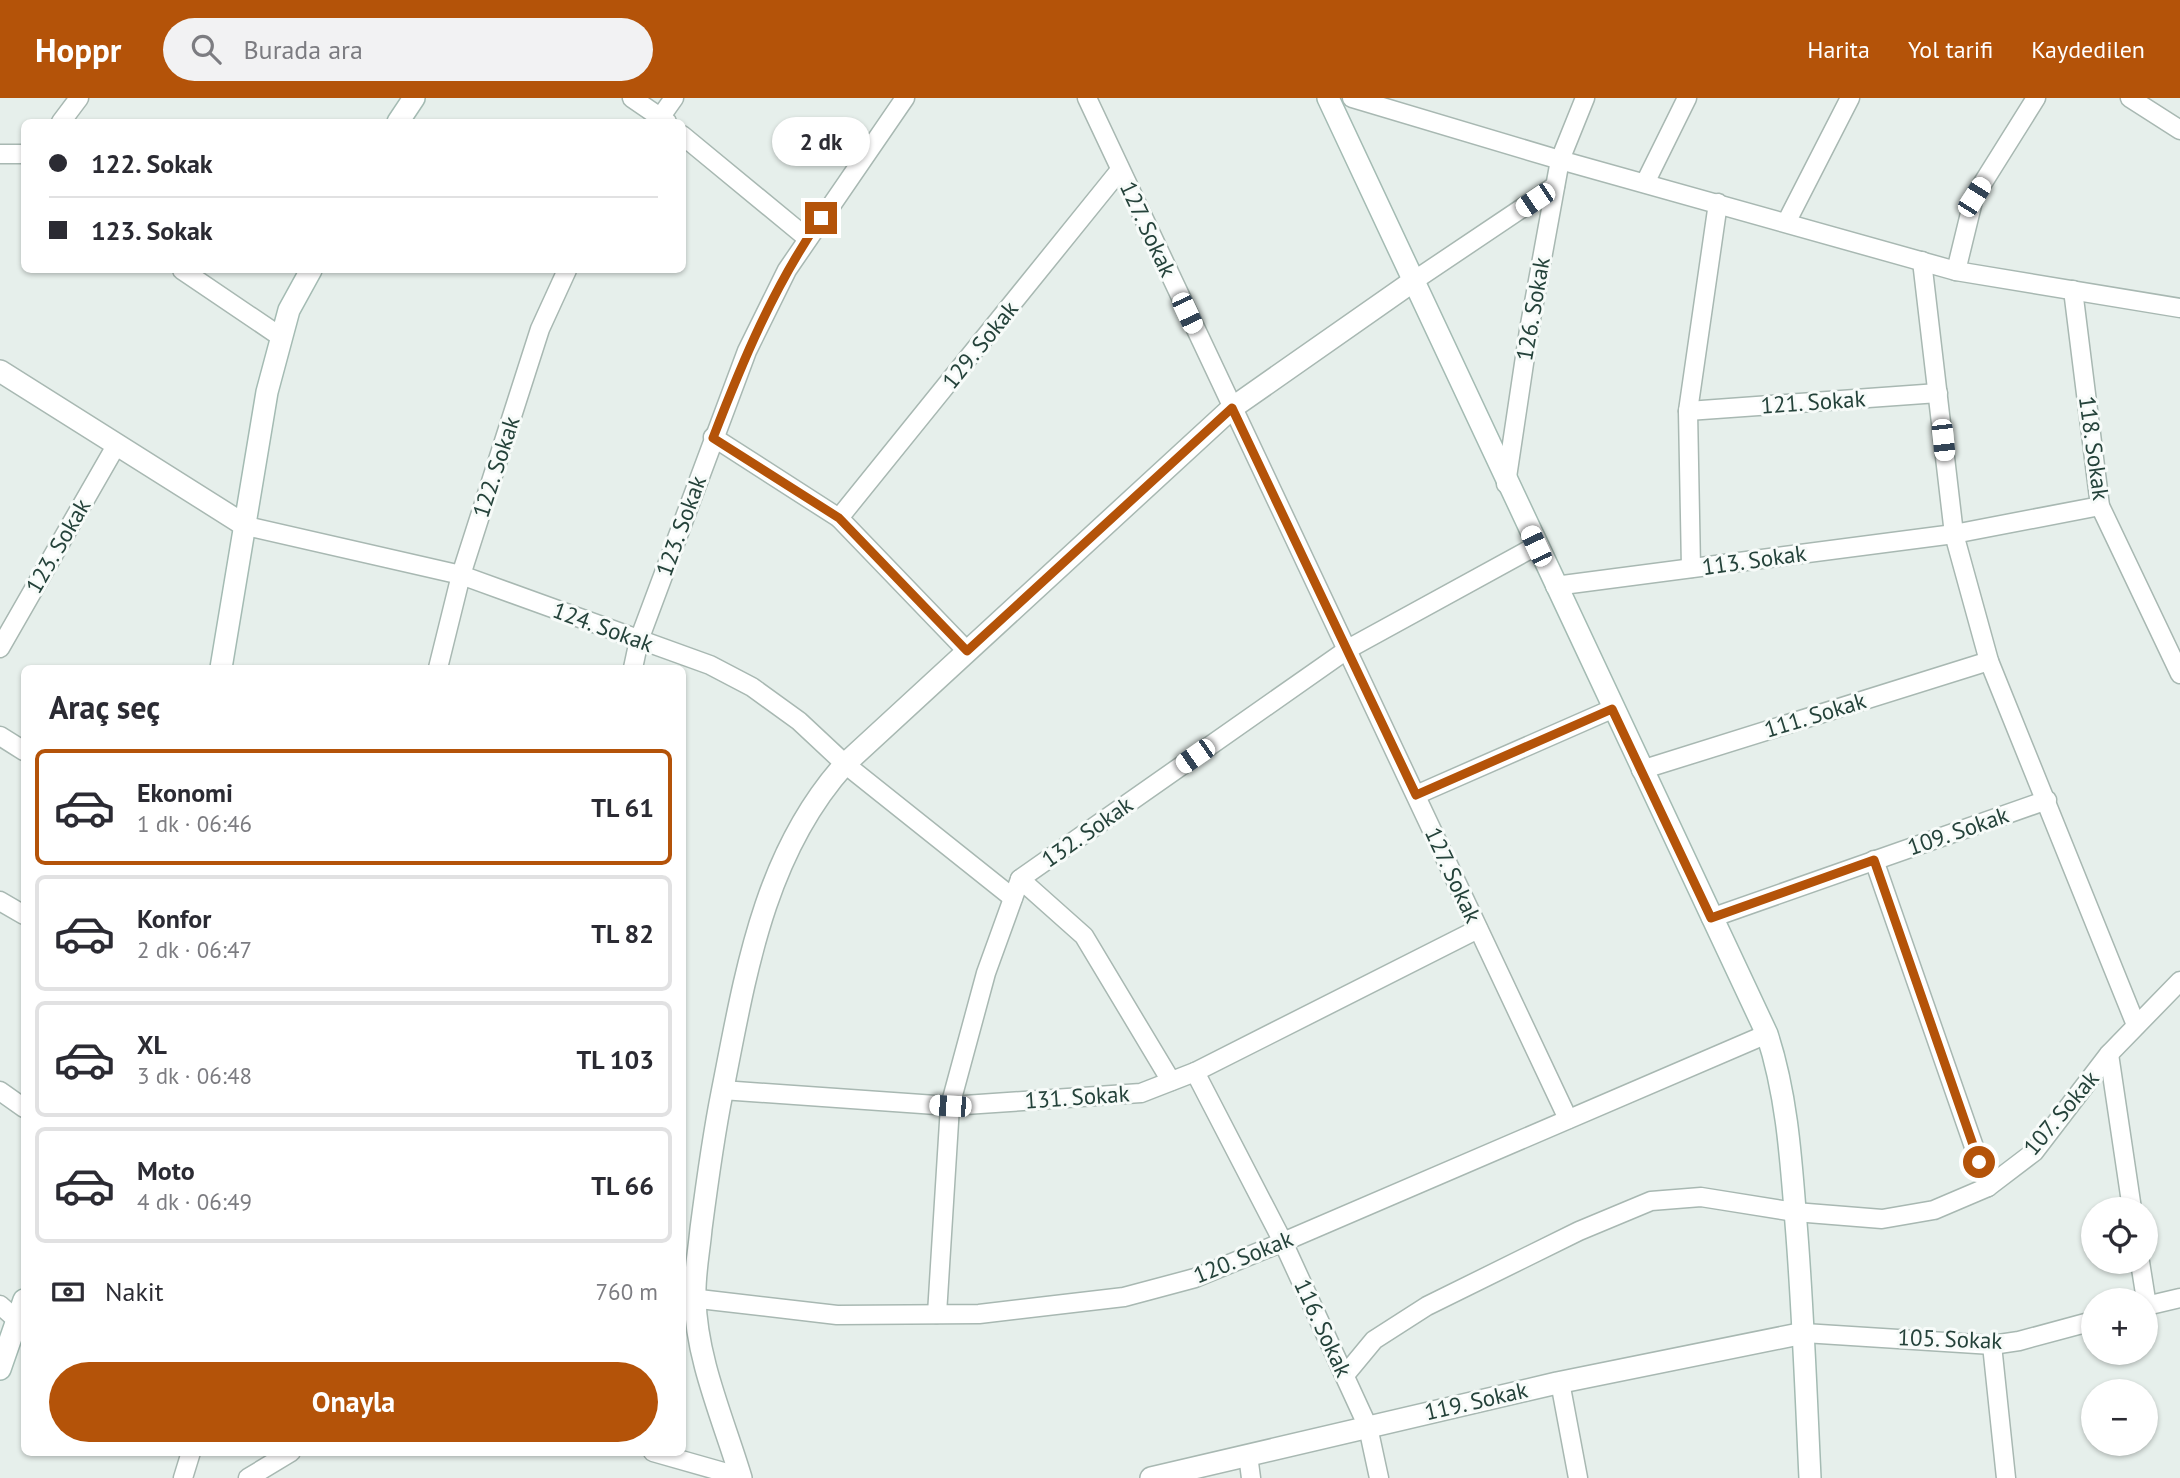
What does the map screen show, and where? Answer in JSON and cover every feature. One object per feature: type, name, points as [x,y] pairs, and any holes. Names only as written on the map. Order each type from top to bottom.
[{"type":"street","points":[[63,119],[79,98]]},
{"type":"street","points":[[400,119],[414,98]]},
{"type":"street","points":[[632,98],[658,119]]},
{"type":"street","points":[[662,119],[674,98]]},
{"type":"street","name":"123. Sokak","points":[[634,665],[639,640],[747,351],[787,270],[905,98]]},
{"type":"street","name":"127. Sokak","points":[[1087,98],[1568,1119]]},
{"type":"street","points":[[1328,98],[1506,484],[1766,1034],[1776,1063],[1789,1135],[1804,1333],[1810,1478]]},
{"type":"street","points":[[1352,98],[1560,160],[1787,221],[1956,271],[2180,308]]},
{"type":"street","name":"126. Sokak","points":[[1506,484],[1528,330],[1560,160],[1585,98]]},
{"type":"street","points":[[1645,183],[1687,98]]},
{"type":"street","points":[[1787,221],[1850,98]]},
{"type":"street","points":[[1956,271],[1974,197],[2036,98]]},
{"type":"street","points":[[2130,98],[2180,130]]},
{"type":"street","points":[[686,138],[807,238]]},
{"type":"street","points":[[0,154],[21,154]]},
{"type":"street","name":"129. Sokak","points":[[839,518],[1120,170]]},
{"type":"street","points":[[741,1478],[689,1298],[711,1146],[754,940],[772,885],[822,789],[845,764],[1232,408],[1555,186]]},
{"type":"street","points":[[1691,568],[1688,411],[1718,203]]},
{"type":"street","points":[[1922,261],[1954,534],[1989,661],[2136,1025]]},
{"type":"street","points":[[186,273],[281,337]]},
{"type":"street","points":[[221,665],[265,404],[289,310],[309,273]]},
{"type":"street","name":"122. Sokak","points":[[439,665],[461,575],[540,328],[566,273]]},
{"type":"street","name":"118. Sokak","points":[[2073,290],[2101,506],[2180,674]]},
{"type":"street","points":[[0,370],[246,526]]},
{"type":"street","name":"121. Sokak","points":[[1688,411],[1938,393]]},
{"type":"street","points":[[713,438],[839,518],[967,651]]},
{"type":"street","name":"123. Sokak","points":[[0,648],[117,444]]},
{"type":"street","name":"113. Sokak","points":[[1555,586],[1954,534],[2101,506]]},
{"type":"street","name":"124. Sokak","points":[[246,526],[461,575],[710,665],[752,687],[799,721],[845,764],[1013,898]]},
{"type":"street","name":"132. Sokak","points":[[937,1314],[950,1106],[986,973],[1020,879],[1348,649],[1536,546]]},
{"type":"street","name":"111. Sokak","points":[[1641,770],[1989,661]]},
{"type":"street","points":[[1416,795],[1612,709]]},
{"type":"street","points":[[0,736],[21,749]]},
{"type":"street","name":"109. Sokak","points":[[1711,918],[2047,800]]},
{"type":"street","points":[[1874,860],[1988,1187]]},
{"type":"street","points":[[1020,879],[1084,936],[1171,1081]]},
{"type":"street","points":[[0,901],[21,913]]},
{"type":"street","name":"131. Sokak","points":[[722,1090],[950,1106],[1140,1093],[1195,1072],[1478,929]]},
{"type":"street","name":"107. Sokak","points":[[1345,1375],[1374,1340],[1427,1306],[1579,1231],[1651,1201],[1701,1197],[1754,1203],[1796,1212],[1882,1219],[1934,1210],[1988,1187],[2034,1152],[2109,1054],[2180,981]]},
{"type":"street","name":"120. Sokak","points":[[689,1298],[837,1315],[979,1314],[1124,1297],[1195,1278],[1283,1242],[1766,1034]]},
{"type":"street","points":[[2109,1054],[2130,1197]]},
{"type":"street","name":"116. Sokak","points":[[1195,1072],[1283,1242],[1345,1375],[1368,1427],[1379,1478]]},
{"type":"street","points":[[0,1091],[21,1106]]},
{"type":"street","points":[[2158,1303],[2180,1298]]},
{"type":"street","points":[[0,1305],[21,1310],[0,1369]]},
{"type":"street","name":"105. Sokak","points":[[1804,1333],[1992,1345],[2019,1341],[2081,1324]]},
{"type":"street","name":"119. Sokak","points":[[1161,1477],[1560,1382],[1804,1333]]},
{"type":"street","points":[[1992,1345],[2006,1478]]},
{"type":"street","points":[[1560,1382],[1578,1478]]},
{"type":"street","points":[[1248,1455],[1251,1478]]},
{"type":"street","points":[[183,1478],[190,1456]]},
{"type":"street","points":[[248,1478],[284,1456]]},
{"type":"street","points":[[667,1456],[741,1478]]},
{"type":"route","points":[[821,218],[787,270],[757,330],[713,438],[839,518],[967,651],[1232,408],[1416,795],[1612,709],[1711,918],[1874,860],[1979,1162]]}]
